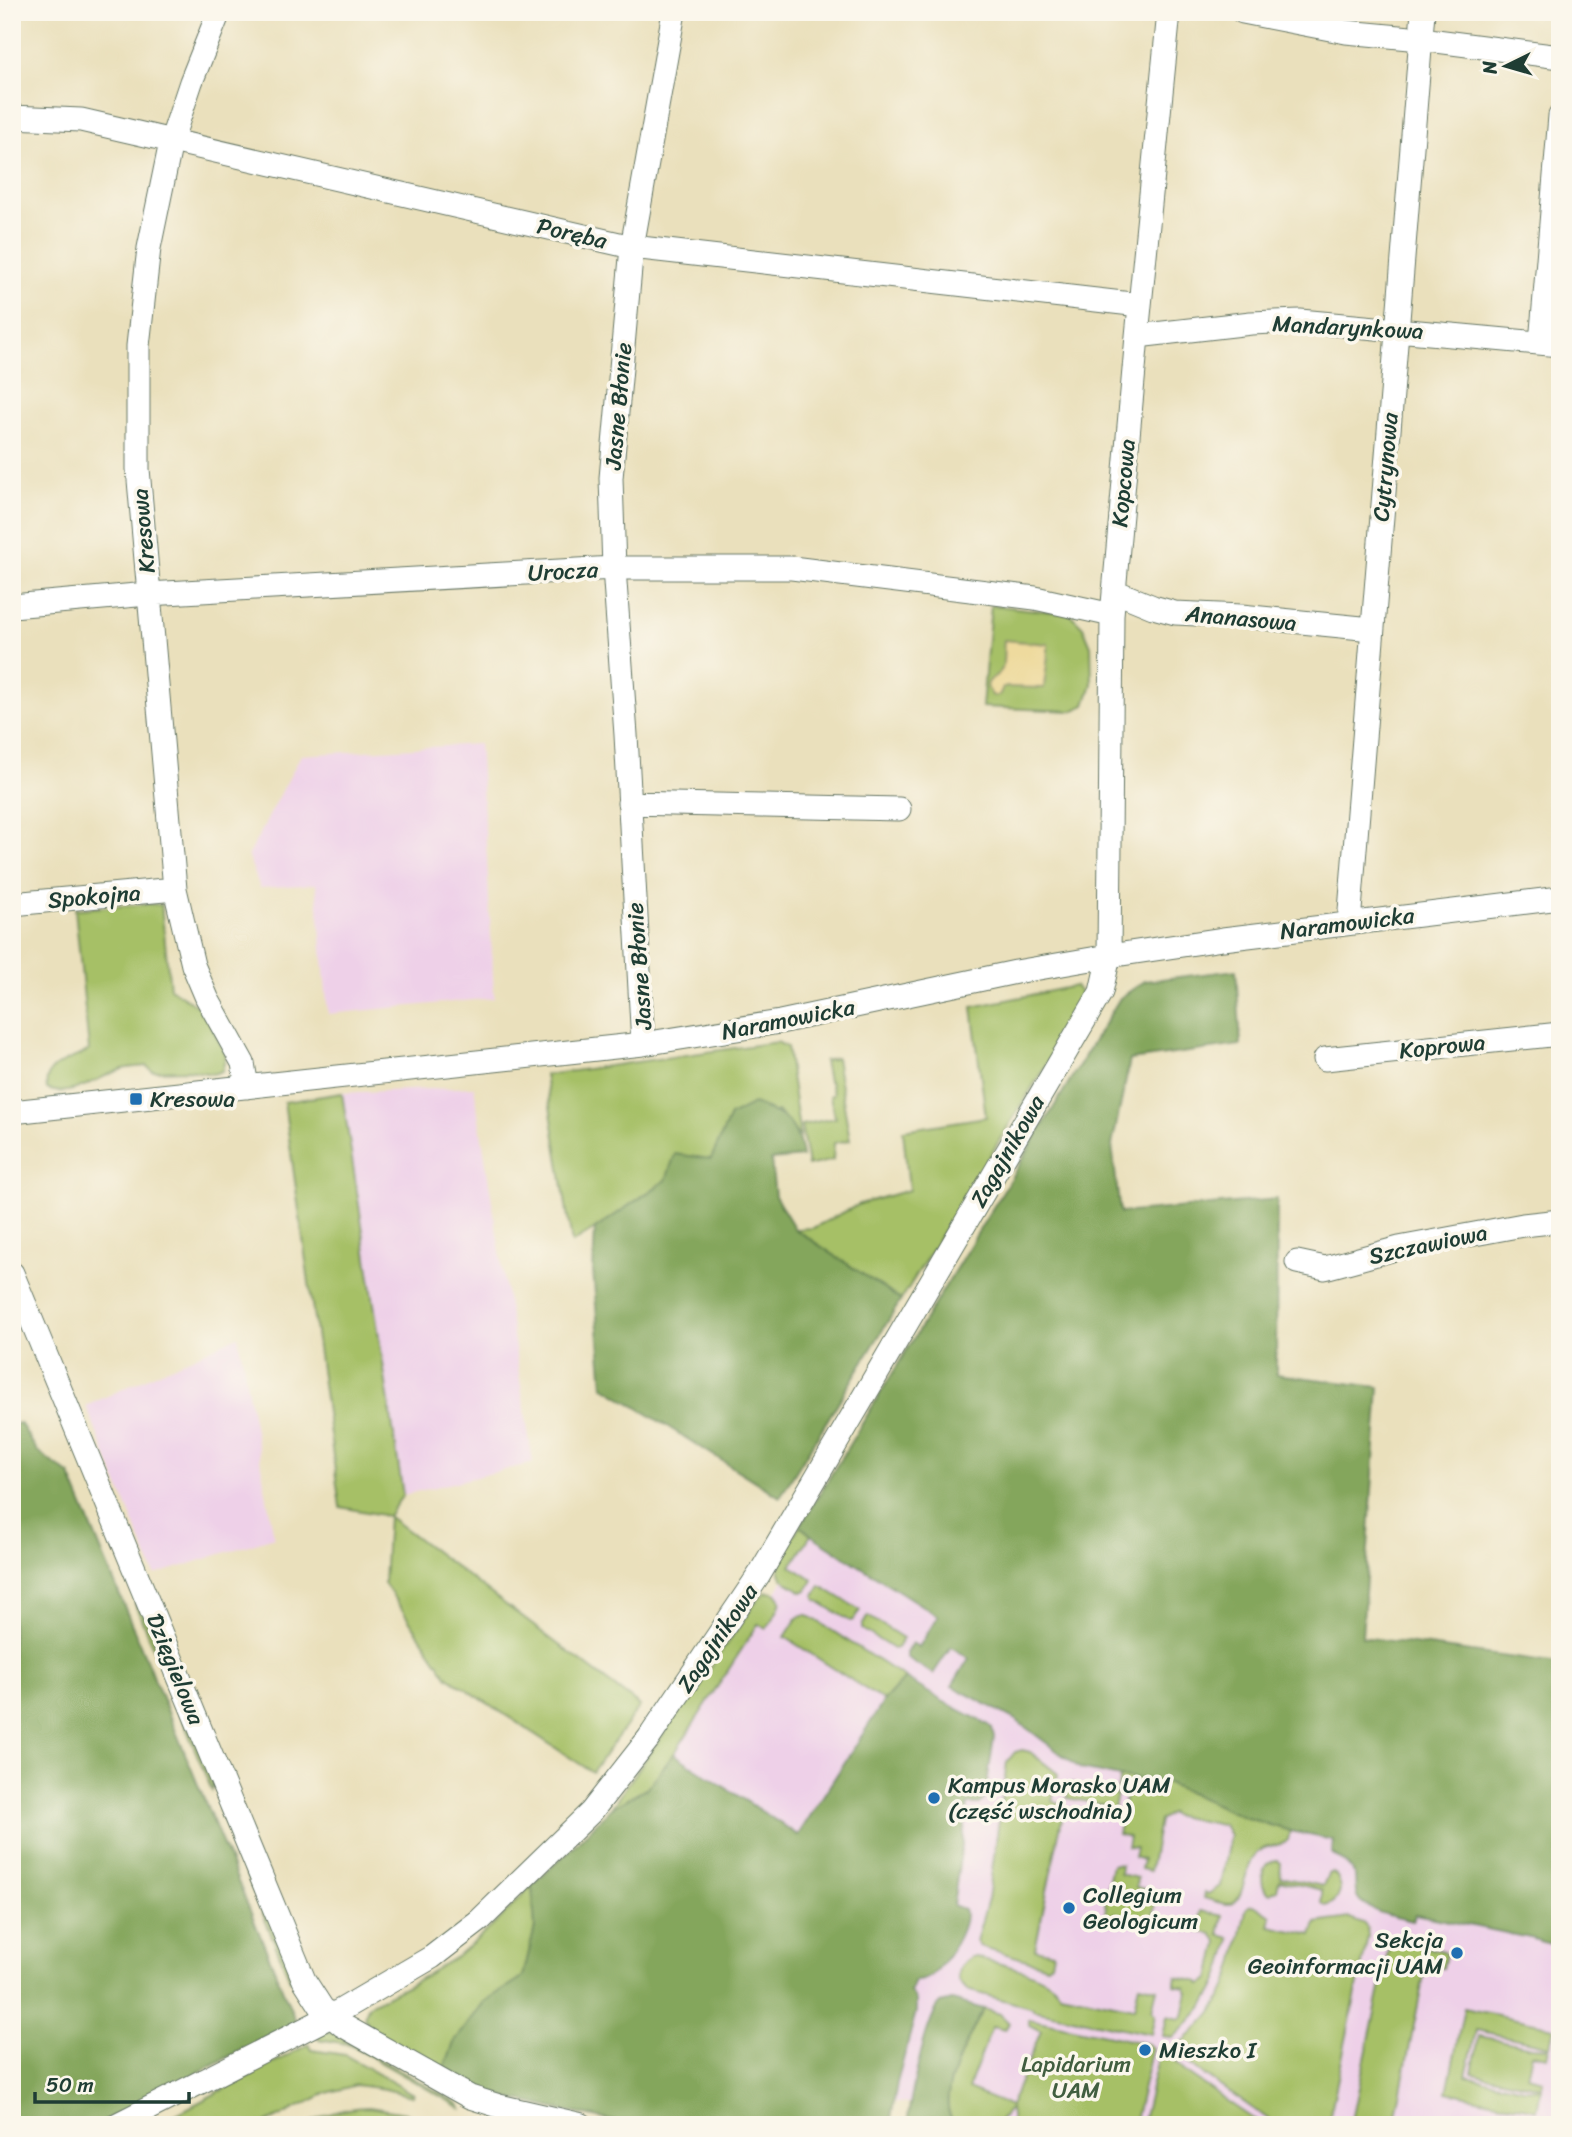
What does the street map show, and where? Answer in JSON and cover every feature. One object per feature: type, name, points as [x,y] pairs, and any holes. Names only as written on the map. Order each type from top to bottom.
[{"type":"street","name":"Kresowa","points":[[219,12],[171,142],[149,248],[138,346],[138,469],[175,889],[192,965],[243,1063],[247,1087]]},
{"type":"street","name":"Jasne Błonie","points":[[643,1044],[611,478],[632,247],[674,12]]},
{"type":"street","name":"Kopcowa","points":[[1109,956],[1112,615],[1169,12]]},
{"type":"street","points":[[1243,12],[1346,32],[1560,57]]},
{"type":"street","name":"Cytrynowa","points":[[1349,923],[1423,12]]},
{"type":"street","points":[[1551,344],[1560,116]]},
{"type":"street","name":"Poręba","points":[[12,117],[81,120],[632,247],[1140,305]]},
{"type":"street","name":"Mandarynkowa","points":[[1137,336],[1251,323],[1300,321],[1551,344]]},
{"type":"street","name":"Urocza","points":[[12,606],[148,594],[614,568],[792,568],[1035,598],[1112,615]]},
{"type":"street","name":"Ananasowa","points":[[1114,591],[1175,613],[1241,616],[1372,629]]},
{"type":"street","points":[[629,803],[899,809]]},
{"type":"street","name":"Spokojna","points":[[12,904],[175,889]]},
{"type":"street","name":"Naramowicka","points":[[12,1112],[643,1044],[780,1022],[1003,975],[1109,956],[1349,923],[1560,898]]},
{"type":"street","name":"Zagajnikowa","points":[[116,2125],[331,2016],[432,1957],[480,1920],[591,1812],[649,1738],[759,1575],[1101,992],[1109,956]]},
{"type":"street","name":"Koprowa","points":[[1325,1059],[1560,1034]]},
{"type":"street","name":"Szczawiowa","points":[[1297,1262],[1325,1268],[1399,1248],[1523,1225],[1560,1221]]},
{"type":"street","name":"Dzięgielowa","points":[[12,1273],[21,1317],[304,1980],[316,1999],[331,2016],[355,2033],[470,2096],[499,2106],[582,2125]]},
{"type":"shaded area","points":[[479,744],[494,998],[328,1014],[316,884],[260,888],[248,856],[301,755]]},
{"type":"shaded area","points":[[474,1087],[533,1463],[403,1495],[342,1093]]},
{"type":"shaded area","points":[[238,1336],[274,1537],[155,1575],[86,1406]]},
{"type":"shaded area","name":"Kampus Morasko UAM (część wschodnia)","points":[[810,1516],[1364,1836],[1560,1945],[1560,2125],[928,2125],[929,2106],[871,2100],[675,2125],[506,2095],[382,2024],[612,1821],[754,1612],[772,1599],[791,1566]]},
{"type":"green space","points":[[991,605],[1070,614],[1083,627],[1091,646],[1092,684],[1085,705],[1072,711],[982,707]]},
{"type":"green space","points":[[161,905],[170,988],[197,1006],[212,1027],[226,1055],[222,1071],[213,1074],[188,1070],[153,1071],[146,1066],[135,1067],[114,1072],[76,1089],[47,1089],[49,1073],[54,1068],[89,1050],[75,909]]},
{"type":"green space","points":[[1236,970],[1241,1045],[1130,1060],[1112,1145],[1120,1213],[1277,1199],[1276,1374],[1379,1387],[1362,1637],[1560,1664],[1560,1947],[1530,1938],[1415,1914],[1413,1921],[1383,1914],[1368,1907],[1358,1898],[1353,1872],[1332,1853],[1333,1840],[1244,1817],[1165,1782],[1081,1769],[1016,1720],[952,1686],[969,1658],[951,1647],[933,1674],[906,1657],[912,1643],[919,1647],[938,1616],[800,1526],[1120,998],[1145,981]]},
{"type":"green space","points":[[1075,986],[1086,1000],[901,1300],[795,1229],[813,1228],[860,1204],[909,1190],[903,1130],[986,1117],[972,1007]]},
{"type":"green space","points":[[777,1042],[787,1047],[800,1137],[778,1112],[730,1116],[711,1160],[666,1180],[572,1243],[545,1075]]},
{"type":"green space","points":[[836,1058],[850,1140],[834,1143],[833,1160],[808,1166],[801,1125],[835,1118],[830,1096],[833,1094],[824,1061]]},
{"type":"green space","points":[[342,1093],[403,1495],[388,1516],[340,1507],[284,1102]]},
{"type":"green space","points":[[753,1104],[788,1121],[797,1136],[802,1157],[771,1160],[775,1196],[795,1229],[901,1300],[780,1497],[603,1386],[593,1271],[595,1229],[666,1180],[675,1154],[711,1159],[730,1116]]},
{"type":"green space","points":[[20,1423],[38,1452],[70,1475],[296,2022],[96,2125],[12,2125],[12,1425]]},
{"type":"green space","points":[[388,1516],[640,1706],[592,1772],[448,1677],[384,1583]]},
{"type":"green space","points":[[800,1526],[811,1535],[791,1566],[813,1580],[803,1592],[783,1579],[779,1566],[784,1551]]},
{"type":"green space","points":[[821,1586],[860,1610],[854,1620],[850,1621],[815,1599]]},
{"type":"green space","points":[[766,1592],[779,1596],[780,1606],[766,1629],[758,1624],[674,1754],[647,1789],[611,1808],[759,1598]]},
{"type":"green space","points":[[135,1604],[140,1605],[214,1785],[212,1791]]},
{"type":"green space","points":[[808,1615],[905,1678],[884,1701],[785,1637],[797,1618]]},
{"type":"green space","points":[[868,1616],[903,1638],[897,1648],[893,1649],[862,1629]]},
{"type":"green space","points":[[905,1678],[989,1725],[994,1737],[985,1798],[980,1804],[968,1804],[953,1905],[964,1909],[963,1925],[955,1944],[936,1971],[923,1980],[915,1981],[910,1992],[916,2001],[916,2012],[897,2083],[890,2125],[631,2125],[507,2098],[467,2084],[443,2071],[454,2043],[484,2002],[523,1977],[535,1927],[532,1885],[611,1808],[647,1788],[674,1754],[798,1835],[884,1701]]},
{"type":"green space","points":[[1015,1752],[1030,1752],[1058,1774],[1052,1801],[1065,1804],[1035,1949],[1053,1953],[1047,1966],[979,1946],[976,1941],[988,1899],[1007,1762]]},
{"type":"green space","points":[[1120,1777],[1165,1782],[1244,1817],[1290,1831],[1288,1840],[1267,1847],[1254,1856],[1235,1902],[1225,1904],[1204,1898],[1205,1892],[1208,1894],[1220,1886],[1230,1835],[1223,1824],[1171,1813],[1159,1820],[1150,1871],[1141,1869],[1143,1860],[1134,1857],[1136,1848],[1127,1847],[1129,1837],[1118,1834],[1126,1794],[1117,1792]]},
{"type":"green space","points":[[1070,1783],[1117,1795],[1112,1817],[1105,1805],[1067,1798]]},
{"type":"green space","points":[[220,1810],[225,1811],[294,1978],[290,1980]]},
{"type":"green space","points":[[1277,1860],[1281,1863],[1280,1877],[1323,1886],[1328,1874],[1332,1872],[1340,1884],[1335,1901],[1326,1906],[1322,1903],[1322,1890],[1279,1880],[1277,1890],[1270,1894],[1264,1888],[1262,1876],[1267,1864]]},
{"type":"green space","points":[[1112,1864],[1121,1865],[1120,1874],[1137,1878],[1136,1887],[1158,1892],[1152,1922],[1115,1913],[1107,1919],[1105,1901]]},
{"type":"green space","points":[[532,1885],[535,1927],[523,1977],[484,2002],[454,2043],[443,2071],[369,2028],[364,2017],[369,2005],[458,1956],[497,1922]]},
{"type":"green space","points":[[1254,1905],[1271,1916],[1269,1926],[1312,1935],[1316,1923],[1350,1918],[1363,1923],[1367,1928],[1368,1936],[1328,2125],[1277,2125],[1191,2066],[1176,2048],[1219,2002],[1234,1964],[1246,1910]]},
{"type":"green space","points":[[1201,1911],[1223,1916],[1219,1935],[1230,1938],[1222,1970],[1205,2004],[1173,2038],[1163,2036],[1167,2016],[1179,2019],[1183,2016],[1188,1992],[1185,1987],[1174,1985],[1176,1977],[1200,1982],[1202,1985],[1210,1979],[1218,1942],[1212,1934],[1197,1931]]},
{"type":"green space","points":[[1400,1942],[1444,1951],[1446,1954],[1443,1968],[1426,1965],[1394,2125],[1351,2125],[1388,1951],[1391,1946]]},
{"type":"green space","points":[[970,1957],[1034,1975],[1054,1986],[1060,1993],[1134,2008],[1139,1984],[1157,1988],[1152,2010],[1155,2014],[1151,2034],[1033,2010],[967,1990],[959,1981],[958,1973],[961,1964]]},
{"type":"green space","points":[[952,2000],[984,2009],[962,2051],[950,2085],[950,2115],[957,2125],[907,2125],[919,2060],[929,2025],[941,2003]]},
{"type":"green space","points":[[1464,2008],[1554,2027],[1550,2046],[1476,2030],[1466,2076],[1541,2089],[1537,2110],[1447,2092]]},
{"type":"green space","name":"Lapidarium UAM","points":[[984,2009],[1000,2014],[1009,2023],[1005,2030],[992,2027],[968,2089],[1010,2106],[1041,2031],[1029,2025],[1029,2019],[1148,2044],[1152,2048],[1134,2125],[1012,2125],[1010,2108],[996,2125],[957,2125],[950,2115],[950,2085],[962,2051]]},
{"type":"green space","points":[[328,2032],[459,2104],[461,2108],[348,2044],[319,2039],[316,2034]]},
{"type":"green space","points":[[1479,2036],[1549,2048],[1547,2057],[1532,2054],[1527,2076],[1543,2080],[1541,2087],[1472,2073]]},
{"type":"green space","points":[[309,2044],[312,2050],[345,2055],[413,2094],[412,2096],[356,2085],[327,2093],[262,2125],[156,2125]]},
{"type":"green space","points":[[1160,2050],[1168,2052],[1185,2072],[1262,2125],[1142,2125]]},
{"type":"green space","points":[[369,2107],[405,2113],[427,2125],[306,2125],[336,2112]]},
{"type":"sand","points":[[1004,640],[1048,644],[1044,688],[1003,687],[999,696],[993,696],[987,686],[1002,669]]},
{"type":"place","name":"Kresowa","points":[[136,1099]]},
{"type":"place","name":"Kampus Morasko UAM (część wschodnia)","points":[[934,1798]]},
{"type":"place","name":"Collegium Geologicum","points":[[1069,1908]]},
{"type":"place","name":"Sekcja Geoinformacji UAM","points":[[1457,1953]]},
{"type":"place","name":"Mieszko I","points":[[1145,2050]]}]
